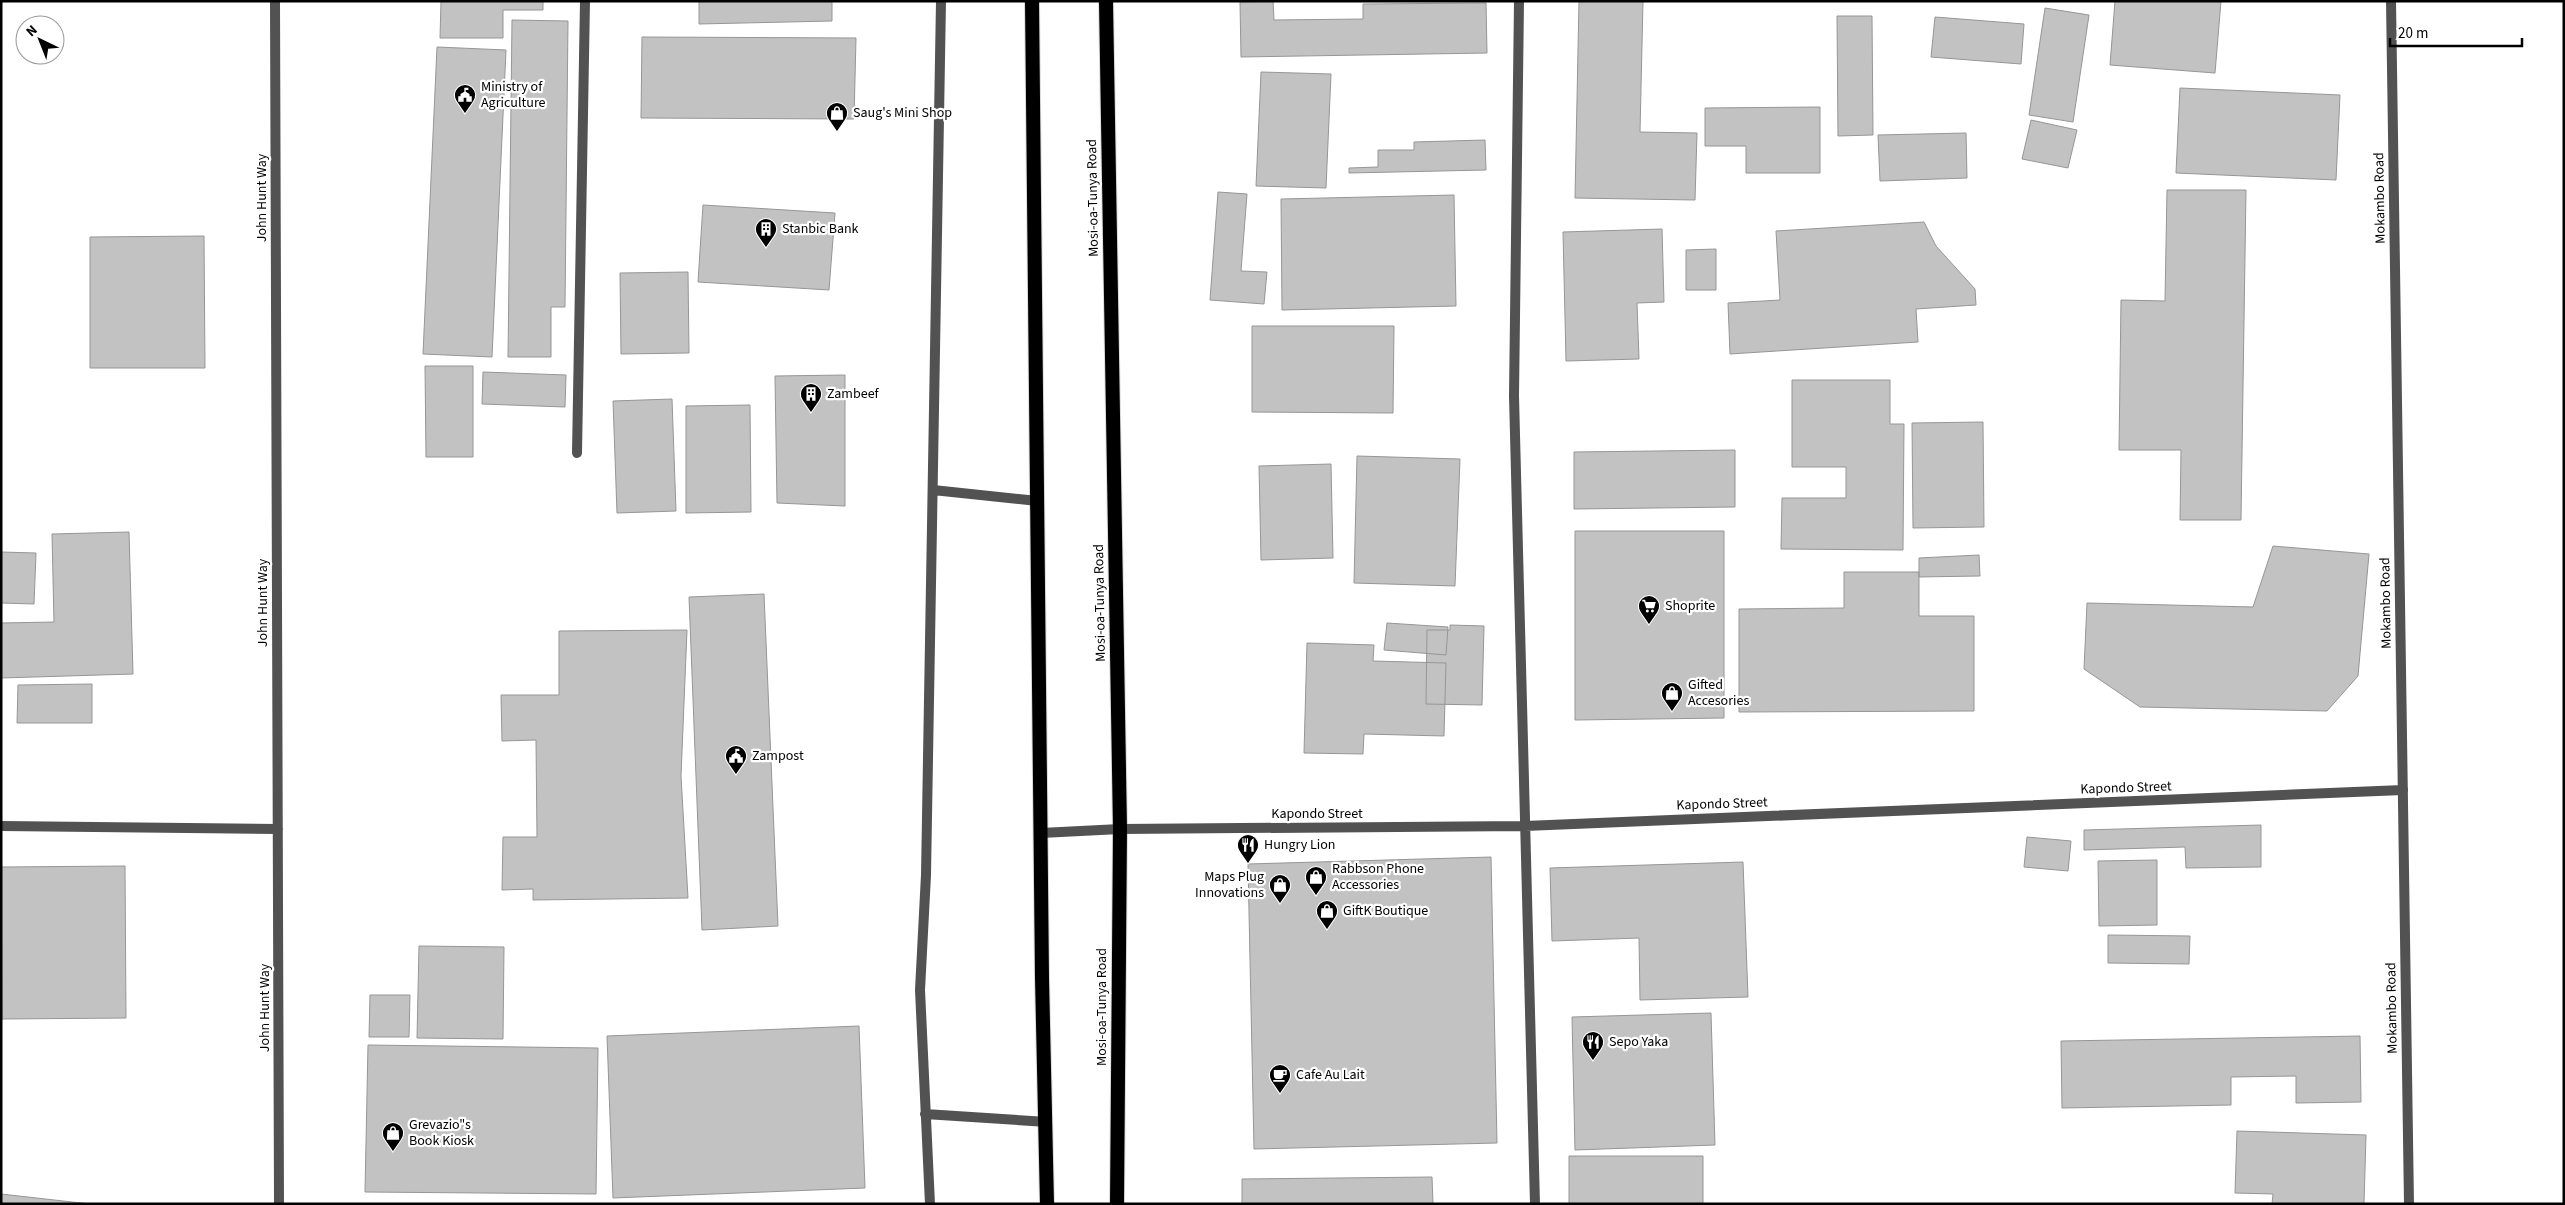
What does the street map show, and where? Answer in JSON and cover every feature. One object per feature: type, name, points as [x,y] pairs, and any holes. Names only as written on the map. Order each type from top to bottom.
[{"type":"highway","points":[[1032,1],[1042,978],[1047,1122],[1047,1204]]},
{"type":"highway","name":"Mosi-oa-Tunya Road","points":[[1106,1],[1120,829],[1117,1204]]},
{"type":"street","name":"John Hunt Way","points":[[275,1],[279,1204]]},
{"type":"street","points":[[577,453],[585,1]]},
{"type":"street","points":[[930,1204],[920,990],[926,875],[941,1]]},
{"type":"street","points":[[1519,1],[1514,396],[1534,1204]]},
{"type":"street","name":"Mokambo Road","points":[[2391,1],[2409,1204]]},
{"type":"street","points":[[933,490],[1038,501]]},
{"type":"street","name":"Kapondo Street","points":[[1042,834],[1120,829],[1525,826],[2403,790]]},
{"type":"street","points":[[1,826],[278,829]]},
{"type":"street","points":[[925,1114],[1047,1122]]},
{"type":"building","points":[[441,1],[543,1],[543,10],[503,10],[503,38],[440,38]]},
{"type":"building","points":[[699,1],[832,1],[832,21],[699,24]]},
{"type":"building","points":[[1273,1],[1274,20],[1363,19],[1363,4],[1486,3],[1487,53],[1241,57],[1240,2]]},
{"type":"building","points":[[1579,1],[1643,1],[1640,132],[1697,133],[1695,200],[1575,198]]},
{"type":"building","points":[[2115,1],[2221,1],[2215,73],[2110,65]]},
{"type":"building","points":[[2045,8],[2089,15],[2073,122],[2029,115]]},
{"type":"building","points":[[1837,16],[1872,16],[1873,135],[1838,136]]},
{"type":"building","points":[[1935,17],[2024,24],[2021,64],[1931,57]]},
{"type":"building","points":[[512,20],[568,21],[565,307],[551,307],[551,357],[508,357]]},
{"type":"building","points":[[642,37],[856,38],[854,119],[641,118]]},
{"type":"building","points":[[437,47],[506,50],[492,357],[423,354]]},
{"type":"building","points":[[1261,72],[1331,74],[1326,188],[1256,186]]},
{"type":"building","points":[[2180,88],[2340,95],[2336,180],[2176,173]]},
{"type":"building","points":[[1820,107],[1820,173],[1746,173],[1746,146],[1705,146],[1705,108]]},
{"type":"building","points":[[2031,120],[2077,130],[2068,168],[2022,159]]},
{"type":"building","points":[[1966,133],[1967,178],[1880,181],[1878,135]]},
{"type":"building","points":[[1485,140],[1486,170],[1349,173],[1349,168],[1378,167],[1378,150],[1414,150],[1414,142]]},
{"type":"building","points":[[2167,190],[2246,190],[2241,520],[2180,520],[2181,450],[2119,450],[2121,300],[2165,301]]},
{"type":"building","points":[[1218,192],[1247,194],[1241,271],[1267,272],[1264,304],[1210,300]]},
{"type":"building","points":[[1454,195],[1456,306],[1282,310],[1281,199]]},
{"type":"building","name":"Stanbic Bank","points":[[703,205],[835,213],[829,290],[698,282]]},
{"type":"building","points":[[1924,222],[1936,246],[1975,289],[1976,305],[1916,309],[1918,342],[1730,354],[1728,303],[1780,300],[1776,231]]},
{"type":"building","points":[[1662,229],[1664,302],[1637,303],[1639,359],[1566,361],[1563,232]]},
{"type":"building","points":[[204,236],[205,368],[90,368],[90,237]]},
{"type":"building","points":[[1716,249],[1716,290],[1686,290],[1686,250]]},
{"type":"building","points":[[688,272],[689,353],[621,354],[620,273]]},
{"type":"building","points":[[1252,326],[1394,326],[1393,413],[1252,412]]},
{"type":"building","points":[[425,366],[473,366],[473,457],[426,457]]},
{"type":"building","points":[[483,372],[566,375],[565,407],[482,404]]},
{"type":"building","name":"Zambeef","points":[[845,375],[845,506],[777,503],[775,376]]},
{"type":"building","points":[[1792,380],[1890,380],[1890,424],[1904,424],[1903,550],[1781,549],[1782,498],[1846,498],[1846,467],[1792,467]]},
{"type":"building","points":[[672,399],[676,511],[617,513],[613,401]]},
{"type":"building","points":[[750,405],[751,512],[686,513],[686,406]]},
{"type":"building","points":[[1983,422],[1984,527],[1913,528],[1912,423]]},
{"type":"building","points":[[1735,450],[1735,507],[1574,509],[1574,452]]},
{"type":"building","points":[[1357,456],[1460,459],[1455,586],[1354,583]]},
{"type":"building","points":[[1331,464],[1333,558],[1261,560],[1259,466]]},
{"type":"building","name":"Shoprite","points":[[1575,531],[1724,531],[1724,718],[1575,720]]},
{"type":"building","points":[[129,532],[133,674],[1,678],[1,623],[54,622],[52,534]]},
{"type":"building","points":[[2273,546],[2369,554],[2358,676],[2327,711],[2140,707],[2084,669],[2087,603],[2253,607]]},
{"type":"building","points":[[1,552],[36,553],[34,604],[1,603]]},
{"type":"building","points":[[1979,555],[1980,576],[1919,577],[1919,558]]},
{"type":"building","points":[[1844,572],[1919,572],[1919,616],[1974,616],[1974,711],[1739,712],[1739,609],[1844,608]]},
{"type":"building","points":[[764,594],[778,926],[702,930],[689,597]]},
{"type":"building","points":[[1387,623],[1448,627],[1446,655],[1384,650]]},
{"type":"building","points":[[1450,625],[1484,626],[1482,705],[1426,704],[1427,630],[1450,630]]},
{"type":"building","points":[[687,630],[681,776],[688,898],[533,900],[533,889],[502,890],[503,837],[537,837],[536,740],[502,741],[501,695],[559,695],[559,631]]},
{"type":"building","points":[[1307,643],[1374,645],[1373,661],[1446,663],[1444,736],[1364,734],[1363,754],[1304,753]]},
{"type":"building","points":[[92,684],[92,723],[17,723],[18,685]]},
{"type":"building","points":[[2261,825],[2261,867],[2186,868],[2185,847],[2084,850],[2084,830]]},
{"type":"building","points":[[2027,837],[2071,841],[2068,871],[2024,867]]},
{"type":"building","points":[[1491,857],[1497,1143],[1254,1149],[1248,864]]},
{"type":"building","points":[[2157,860],[2157,925],[2099,926],[2098,861]]},
{"type":"building","points":[[1743,862],[1748,997],[1640,1000],[1639,938],[1552,941],[1550,868]]},
{"type":"building","points":[[125,866],[126,1018],[2,1019],[1,867]]},
{"type":"building","points":[[2108,935],[2190,936],[2189,964],[2108,963]]},
{"type":"building","points":[[419,946],[504,947],[503,1039],[417,1038]]},
{"type":"building","points":[[370,995],[410,995],[409,1037],[369,1037]]},
{"type":"building","points":[[1711,1013],[1715,1145],[1575,1150],[1572,1017]]},
{"type":"building","points":[[859,1026],[865,1188],[613,1198],[607,1036]]},
{"type":"building","points":[[2360,1036],[2361,1102],[2296,1103],[2296,1076],[2231,1077],[2231,1105],[2062,1108],[2061,1041]]},
{"type":"building","points":[[368,1045],[598,1048],[596,1194],[365,1192]]},
{"type":"building","points":[[2237,1131],[2366,1135],[2364,1204],[2272,1204],[2273,1194],[2235,1193]]},
{"type":"building","points":[[1569,1156],[1703,1156],[1703,1204],[1569,1204]]},
{"type":"building","points":[[1432,1177],[1433,1204],[1242,1204],[1242,1179]]},
{"type":"building","points":[[1,1194],[90,1204],[1,1204]]},
{"type":"place","name":"Ministry of Agriculture","points":[[465,114]]},
{"type":"place","name":"Saug's Mini Shop","points":[[837,132]]},
{"type":"place","name":"Stanbic Bank","points":[[766,248]]},
{"type":"place","name":"Zambeef","points":[[811,413]]},
{"type":"place","name":"Shoprite","points":[[1649,625]]},
{"type":"place","name":"Gifted Accesories","points":[[1672,712]]},
{"type":"place","name":"Zampost","points":[[736,775]]},
{"type":"place","name":"Hungry Lion","points":[[1248,864]]},
{"type":"place","name":"Rabbson Phone Accessories","points":[[1316,896]]},
{"type":"place","name":"Maps Plug Innovations","points":[[1280,904]]},
{"type":"place","name":"GiftK Boutique","points":[[1327,930]]},
{"type":"place","name":"Sepo Yaka","points":[[1593,1061]]},
{"type":"place","name":"Cafe Au Lait","points":[[1280,1094]]},
{"type":"place","name":"Grevazio\"s Book Kiosk","points":[[393,1152]]}]
